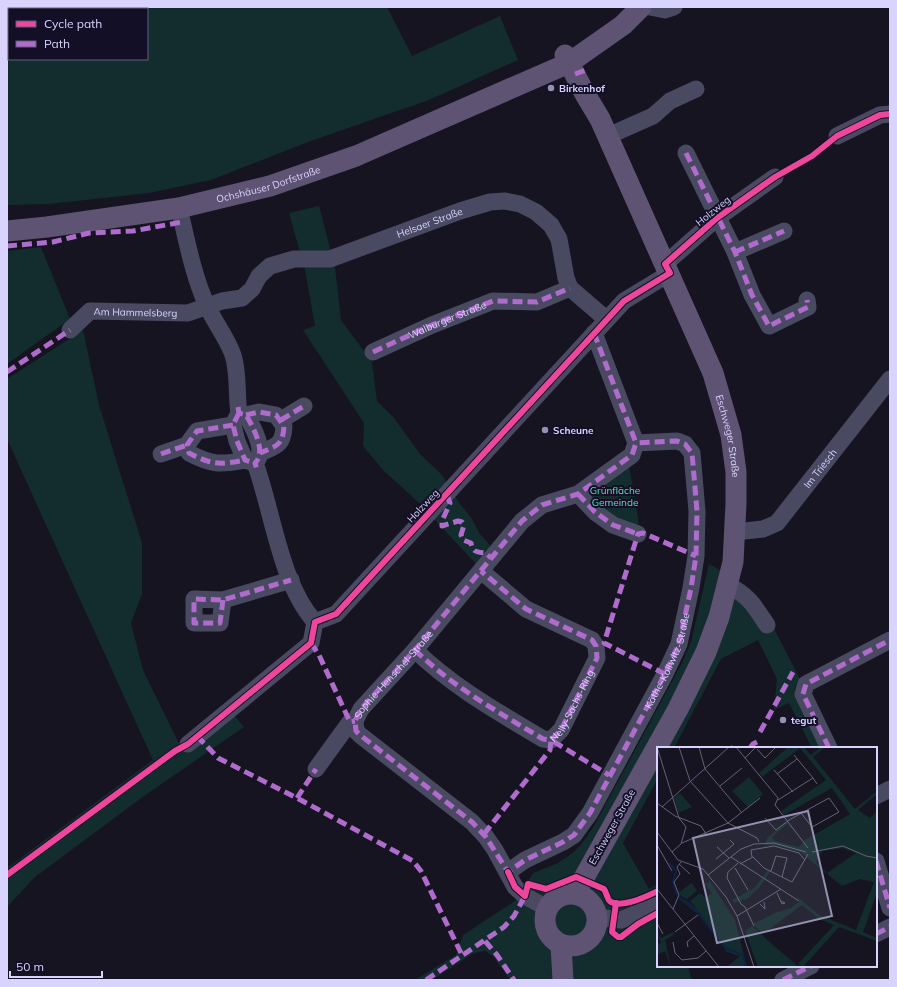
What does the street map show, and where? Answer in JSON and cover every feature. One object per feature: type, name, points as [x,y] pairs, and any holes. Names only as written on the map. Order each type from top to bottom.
[{"type":"main road","name":"Ochshäuser Dorfstraße","points":[[7,231],[47,227],[179,208],[270,186],[356,156],[516,86],[532,81],[623,25],[641,7]]},
{"type":"main road","name":"Eschweger Straße","points":[[573,56],[668,268],[713,373],[726,416],[736,472],[733,562],[719,617],[698,668],[650,760],[587,904]]},
{"type":"main road","points":[[560,896],[587,904],[596,928],[592,935],[569,946],[552,938],[546,929],[545,916],[548,908],[551,902],[560,896]]},
{"type":"main road","points":[[563,980],[569,946]]},
{"type":"main road","points":[[569,946],[572,980]]},
{"type":"street","points":[[650,7],[665,10],[674,7]]},
{"type":"street","points":[[604,128],[653,116],[670,101],[696,89]]},
{"type":"street","points":[[837,136],[880,115],[890,114]]},
{"type":"street","name":"Holzweg","points":[[686,153],[734,252],[752,295],[769,326],[808,307],[807,300]]},
{"type":"street","name":"Holzweg","points":[[315,622],[336,614],[624,301],[668,268],[718,218],[775,177]]},
{"type":"street","name":"Helsaer Straße","points":[[207,306],[242,298],[252,289],[259,276],[270,266],[294,259],[330,259],[490,202],[505,201],[520,204],[536,212],[551,225],[559,239],[566,278],[570,288]]},
{"type":"street","points":[[179,208],[185,238],[207,306],[233,356],[237,380],[239,418],[236,441],[253,459],[291,580],[304,610],[315,622],[311,643],[188,744]]},
{"type":"street","points":[[734,252],[784,231]]},
{"type":"street","points":[[570,288],[606,320]]},
{"type":"street","name":"Walburger Straße","points":[[373,352],[432,325],[493,301],[537,302],[570,288]]},
{"type":"street","name":"Am Hammelsberg","points":[[70,330],[90,311],[188,313],[207,306]]},
{"type":"street","points":[[594,333],[636,443]]},
{"type":"street","name":"Im Triesch","points":[[735,532],[763,529],[777,523],[890,379]]},
{"type":"street","points":[[281,420],[304,406]]},
{"type":"street","points":[[161,454],[187,445],[197,431],[263,412],[276,416],[281,420],[284,426],[284,438],[278,446],[253,459],[223,464],[204,460],[189,453],[187,445]]},
{"type":"street","name":"Käthe-Kollwitz-Straße","points":[[508,872],[525,860],[563,842],[574,835],[590,813],[665,674],[679,644],[696,556],[696,511],[692,453],[685,444],[677,441],[636,443]]},
{"type":"street","name":"Sophie-Henschel-Straße","points":[[548,908],[525,896],[515,887],[508,872],[486,837],[472,822],[360,735],[356,731],[355,721],[361,709],[415,650],[527,517],[542,505],[578,494],[630,456],[636,443]]},
{"type":"street","points":[[578,494],[595,512],[613,525],[638,534]]},
{"type":"street","name":"Nelly-Sachs-Ring","points":[[415,650],[431,665],[470,696],[543,739],[551,740],[561,730],[596,658],[596,646],[592,640],[526,609],[481,571]]},
{"type":"street","points":[[223,600],[291,580]]},
{"type":"street","points":[[728,586],[741,591],[754,605],[767,625]]},
{"type":"street","points":[[829,747],[803,694],[806,684],[810,680],[890,640]]},
{"type":"street","points":[[316,769],[350,722]]},
{"type":"street","points":[[877,796],[890,789]]},
{"type":"street","points":[[877,864],[890,908]]},
{"type":"street","points":[[587,904],[621,920],[657,905]]},
{"type":"street","points":[[877,934],[890,927]]},
{"type":"street","points":[[783,980],[810,967]]},
{"type":"green space","points":[[48,7],[99,7],[98,8],[46,8]]},
{"type":"green space","points":[[387,7],[412,56],[500,16],[518,60],[429,100],[308,142],[211,180],[149,193],[49,204],[7,205],[7,24],[8,60],[148,60],[148,8],[139,8]]},
{"type":"green space","points":[[319,206],[335,267],[341,320],[372,362],[377,401],[394,418],[420,454],[442,475],[460,504],[472,519],[480,534],[492,548],[478,566],[418,502],[383,470],[363,446],[364,423],[303,330],[315,326],[305,270],[289,213]]},
{"type":"green space","points":[[41,247],[70,319],[7,364],[7,251]]},
{"type":"green space","points":[[83,330],[99,405],[142,543],[142,594],[131,623],[143,670],[183,752],[233,714],[244,727],[144,796],[35,877],[7,907],[7,868],[153,760],[7,439],[7,379]]},
{"type":"green space","name":"Grünfläche Gemeinde","points":[[629,465],[639,527],[624,523],[603,512],[593,501],[591,494]]},
{"type":"green space","points":[[709,564],[741,582],[767,615],[800,679],[794,690],[822,747],[811,747],[789,703],[774,710],[777,679],[758,640],[721,659],[675,747],[657,747],[657,780],[623,843],[649,889],[657,885],[657,967],[688,967],[692,980],[510,980],[494,957],[485,951],[474,953],[432,980],[415,980],[456,955],[463,935],[515,901],[533,873],[556,864],[580,846],[594,826],[682,663],[691,642]]},
{"type":"marked path","points":[[575,74],[589,69]]},
{"type":"marked path","points":[[686,153],[735,252],[752,295],[769,326],[808,307],[807,300]]},
{"type":"marked path","points":[[7,246],[53,242],[89,233],[133,231],[182,222]]},
{"type":"marked path","points":[[735,252],[784,231]]},
{"type":"marked path","points":[[373,352],[432,325],[493,301],[537,302],[570,288]]},
{"type":"marked path","points":[[7,372],[70,330]]},
{"type":"marked path","points":[[594,333],[636,443],[632,455],[578,494],[542,505],[522,521],[415,650],[361,709],[355,721],[356,731],[360,735],[472,822],[486,837],[508,872],[525,860],[563,842],[574,835],[590,813],[665,674],[679,644],[696,556],[697,511],[692,453],[685,444],[677,441],[636,443]]},
{"type":"marked path","points":[[281,420],[304,406]]},
{"type":"marked path","points":[[238,407],[239,413],[246,415],[258,439],[260,453],[255,463],[257,470]]},
{"type":"marked path","points":[[246,415],[259,412],[276,415],[284,426],[282,438],[278,444],[260,453]]},
{"type":"marked path","points":[[239,413],[233,425],[237,441],[245,460],[255,463]]},
{"type":"marked path","points":[[233,425],[197,431],[187,445],[189,453],[204,460],[216,463],[229,463],[245,460]]},
{"type":"marked path","points":[[161,454],[187,445]]},
{"type":"marked path","points":[[578,494],[595,512],[613,525],[638,534]]},
{"type":"marked path","points":[[447,495],[450,503],[442,521],[442,526],[458,521],[462,522],[464,525],[461,535],[463,540],[471,543],[474,550],[486,553],[491,558]]},
{"type":"marked path","points":[[665,674],[604,643],[638,534],[643,533],[696,556]]},
{"type":"marked path","points":[[415,650],[460,687],[543,739],[551,740],[561,730],[597,658],[596,646],[592,640],[526,609],[481,571]]},
{"type":"marked path","points":[[223,600],[220,623],[194,623],[194,599],[223,600],[291,580]]},
{"type":"marked path","points":[[829,747],[803,694],[806,684],[890,640]]},
{"type":"marked path","points":[[311,643],[319,655],[350,722],[355,721]]},
{"type":"marked path","points":[[760,732],[793,672]]},
{"type":"marked path","points":[[197,736],[218,758],[297,798],[413,861],[421,871],[462,955]]},
{"type":"marked path","points":[[484,834],[550,750],[551,740],[609,775]]},
{"type":"marked path","points":[[751,747],[757,742]]},
{"type":"marked path","points":[[297,798],[316,769]]},
{"type":"marked path","points":[[877,864],[890,908]]},
{"type":"marked path","points":[[426,980],[504,927],[514,916],[525,896]]},
{"type":"marked path","points":[[877,934],[890,927]]},
{"type":"marked path","points":[[485,941],[497,955],[514,980]]},
{"type":"marked path","points":[[783,980],[809,967]]},
{"type":"cycle path","points":[[7,875],[175,751],[188,744],[311,643],[315,622],[336,614],[624,301],[670,273],[665,264],[717,218],[775,177],[812,156],[837,136],[880,115],[890,114]]},
{"type":"cycle path","points":[[508,872],[515,887],[525,896],[528,884],[546,889],[576,877],[604,889],[610,901],[616,903],[622,904],[635,901],[657,892]]},
{"type":"cycle path","points":[[616,903],[612,932],[618,937],[621,937],[638,924],[657,914]]},
{"type":"place","name":"Birkenhof","points":[[551,88]]},
{"type":"place","name":"Scheune","points":[[545,430]]},
{"type":"place","name":"tegut","points":[[783,720]]}]
